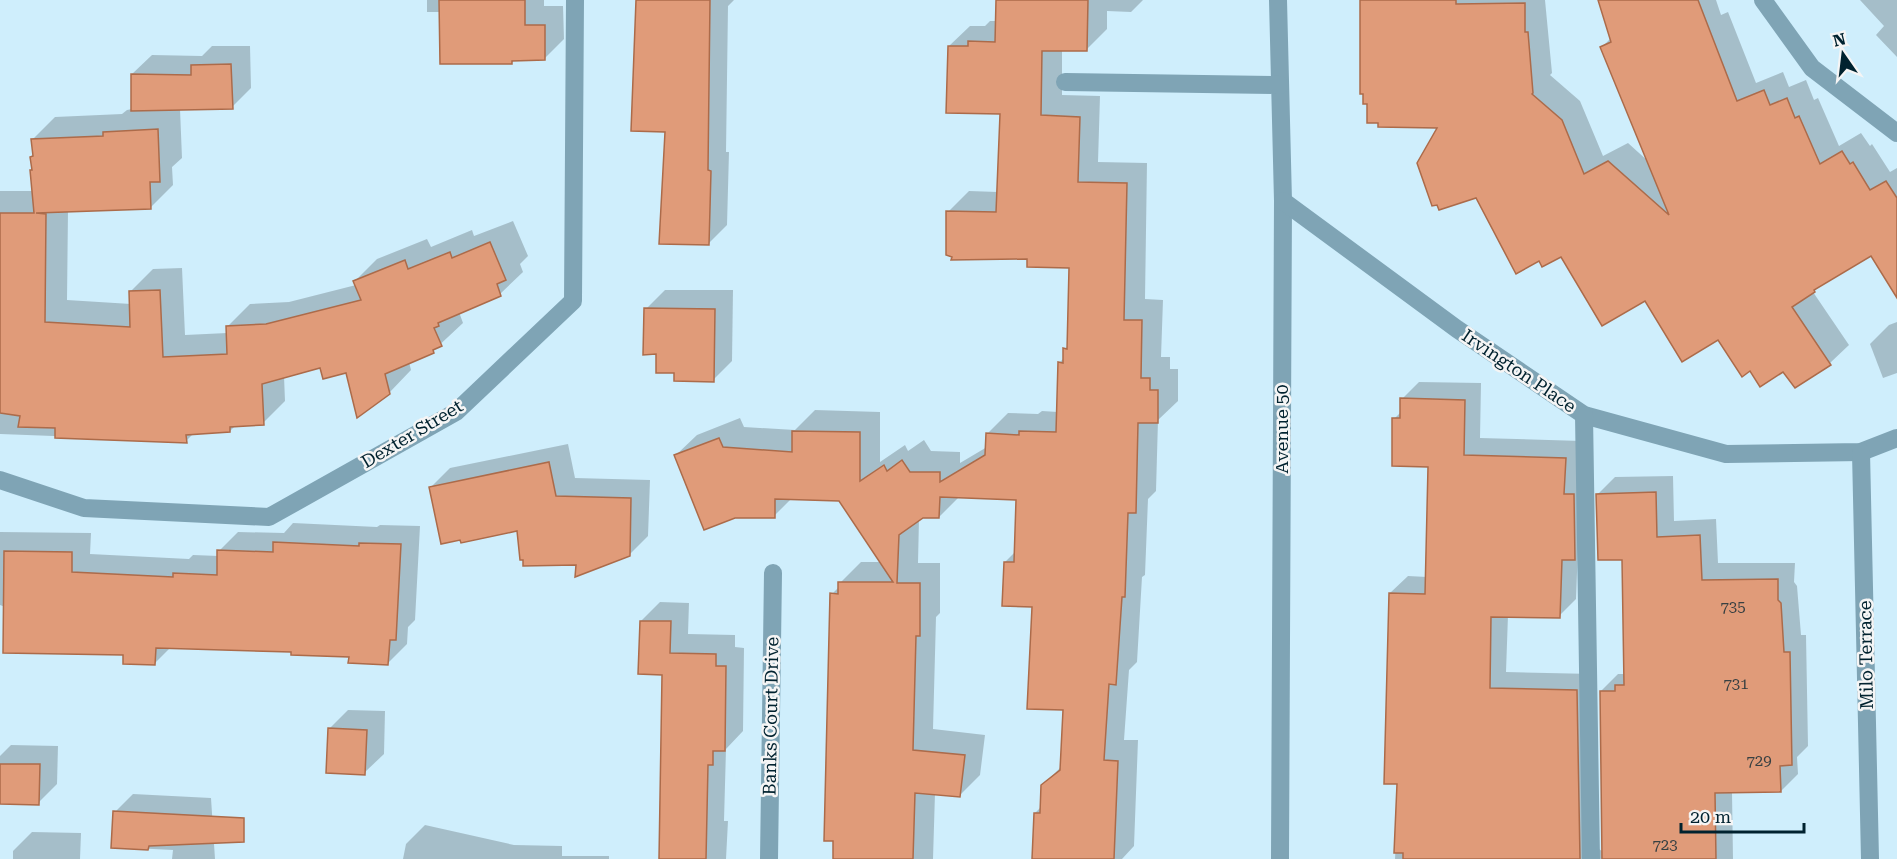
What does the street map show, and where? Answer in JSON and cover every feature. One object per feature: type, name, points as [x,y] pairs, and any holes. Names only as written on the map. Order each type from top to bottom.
[{"type":"street","name":"Dexter Street","points":[[0,480],[84,508],[269,517],[456,412],[573,301],[575,0]]},
{"type":"street","name":"Avenue 50","points":[[1278,0],[1283,201],[1280,859]]},
{"type":"street","points":[[1763,0],[1812,68],[1897,133]]},
{"type":"street","points":[[1065,82],[1280,85]]},
{"type":"street","name":"Irvington Place","points":[[1283,201],[1457,329],[1584,415],[1726,454],[1861,452],[1897,438]]},
{"type":"street","points":[[1584,415],[1591,859]]},
{"type":"street","name":"Milo Terrace","points":[[1861,452],[1870,859]]},
{"type":"street","name":"Banks Court Drive","points":[[769,859],[773,573]]},
{"type":"building","points":[[439,0],[525,0],[525,25],[545,25],[545,60],[512,61],[512,64],[440,64]]},
{"type":"building","points":[[636,0],[710,0],[709,245],[659,244],[665,132],[631,131]]},
{"type":"building","points":[[996,0],[1088,0],[1087,51],[1042,51],[1041,115],[1080,117],[1078,182],[1127,183],[1124,320],[1142,320],[1141,378],[1150,378],[1150,390],[1158,390],[1158,423],[1138,423],[1136,513],[1128,513],[1125,597],[1122,597],[1116,685],[1109,684],[1104,760],[1118,761],[1114,859],[1032,859],[1034,813],[1040,813],[1041,785],[1060,770],[1063,710],[1027,709],[1032,607],[1002,606],[1004,562],[1014,562],[1016,500],[940,497],[939,518],[923,518],[899,535],[897,583],[920,583],[920,636],[916,636],[913,750],[965,755],[960,797],[915,793],[913,859],[833,859],[833,841],[824,841],[830,593],[838,594],[838,582],[893,582],[839,501],[775,499],[775,518],[735,518],[704,530],[674,455],[719,438],[723,447],[792,452],[792,431],[860,432],[860,481],[884,465],[887,471],[902,460],[910,472],[940,472],[940,482],[985,455],[986,433],[1019,435],[1019,431],[1056,432],[1058,362],[1063,363],[1063,348],[1067,349],[1069,268],[1027,267],[1027,259],[951,260],[952,257],[946,255],[946,211],[996,212],[1000,114],[946,113],[948,46],[968,46],[968,41],[995,42]]},
{"type":"building","points":[[1360,0],[1456,0],[1456,4],[1525,3],[1525,32],[1528,32],[1532,94],[1562,120],[1584,174],[1608,161],[1669,215],[1600,47],[1611,42],[1598,0],[1698,0],[1737,101],[1764,90],[1770,105],[1787,98],[1795,118],[1799,116],[1820,164],[1842,151],[1850,164],[1853,162],[1870,190],[1886,181],[1897,198],[1897,298],[1871,256],[1814,290],[1815,292],[1792,307],[1831,365],[1795,388],[1783,372],[1760,387],[1750,371],[1742,377],[1718,340],[1682,362],[1645,301],[1602,326],[1561,257],[1542,267],[1539,261],[1516,274],[1476,198],[1439,210],[1437,205],[1432,206],[1417,163],[1437,128],[1378,127],[1378,123],[1367,123],[1367,104],[1363,104],[1363,94],[1360,94]]},
{"type":"building","points":[[231,64],[233,109],[131,111],[131,74],[191,75],[191,65]]},
{"type":"building","points":[[158,129],[160,182],[150,182],[151,209],[36,213],[46,214],[45,322],[130,327],[129,291],[160,290],[163,357],[227,354],[226,326],[266,324],[361,300],[353,281],[405,260],[408,269],[450,252],[452,258],[490,242],[506,280],[497,284],[501,296],[438,323],[439,326],[434,328],[442,346],[433,350],[434,353],[385,374],[390,394],[357,418],[346,373],[323,379],[320,368],[262,384],[264,425],[230,427],[230,432],[186,435],[187,443],[55,438],[55,428],[18,427],[20,416],[0,413],[0,213],[34,213],[30,170],[32,170],[30,157],[33,156],[31,139],[103,136],[103,132]]},
{"type":"building","points":[[644,308],[715,309],[714,382],[674,381],[674,373],[656,373],[656,354],[643,355]]},
{"type":"building","points":[[1400,398],[1465,400],[1464,455],[1566,458],[1564,494],[1574,494],[1575,560],[1562,560],[1560,618],[1491,617],[1490,688],[1577,690],[1580,859],[1403,859],[1403,853],[1394,853],[1397,784],[1384,784],[1389,593],[1425,594],[1428,467],[1392,466],[1392,418],[1400,418]]},
{"type":"building","points":[[549,462],[556,496],[631,498],[630,556],[575,577],[576,565],[523,566],[523,560],[520,560],[517,531],[461,543],[460,540],[441,544],[429,487]]},
{"type":"building","points":[[1656,492],[1657,537],[1700,535],[1702,580],[1778,579],[1784,652],[1790,652],[1792,765],[1780,766],[1781,792],[1715,793],[1716,859],[1602,859],[1600,691],[1615,691],[1615,685],[1624,685],[1622,560],[1598,560],[1596,494]]},
{"type":"building","points":[[273,542],[359,546],[359,543],[401,544],[396,640],[390,640],[388,665],[348,663],[349,657],[291,655],[291,652],[156,648],[155,665],[123,664],[123,655],[3,653],[4,551],[72,552],[72,572],[173,577],[173,573],[217,575],[217,550],[273,552]]},
{"type":"building","points":[[640,621],[671,621],[670,653],[716,654],[716,666],[726,666],[725,751],[713,751],[713,765],[708,765],[706,859],[659,859],[662,675],[638,674]]},
{"type":"building","points":[[328,728],[367,730],[365,775],[326,773]]},
{"type":"building","points":[[0,764],[40,764],[39,805],[0,804]]},
{"type":"building","points":[[113,811],[244,818],[244,842],[149,846],[148,850],[111,848]]}]
